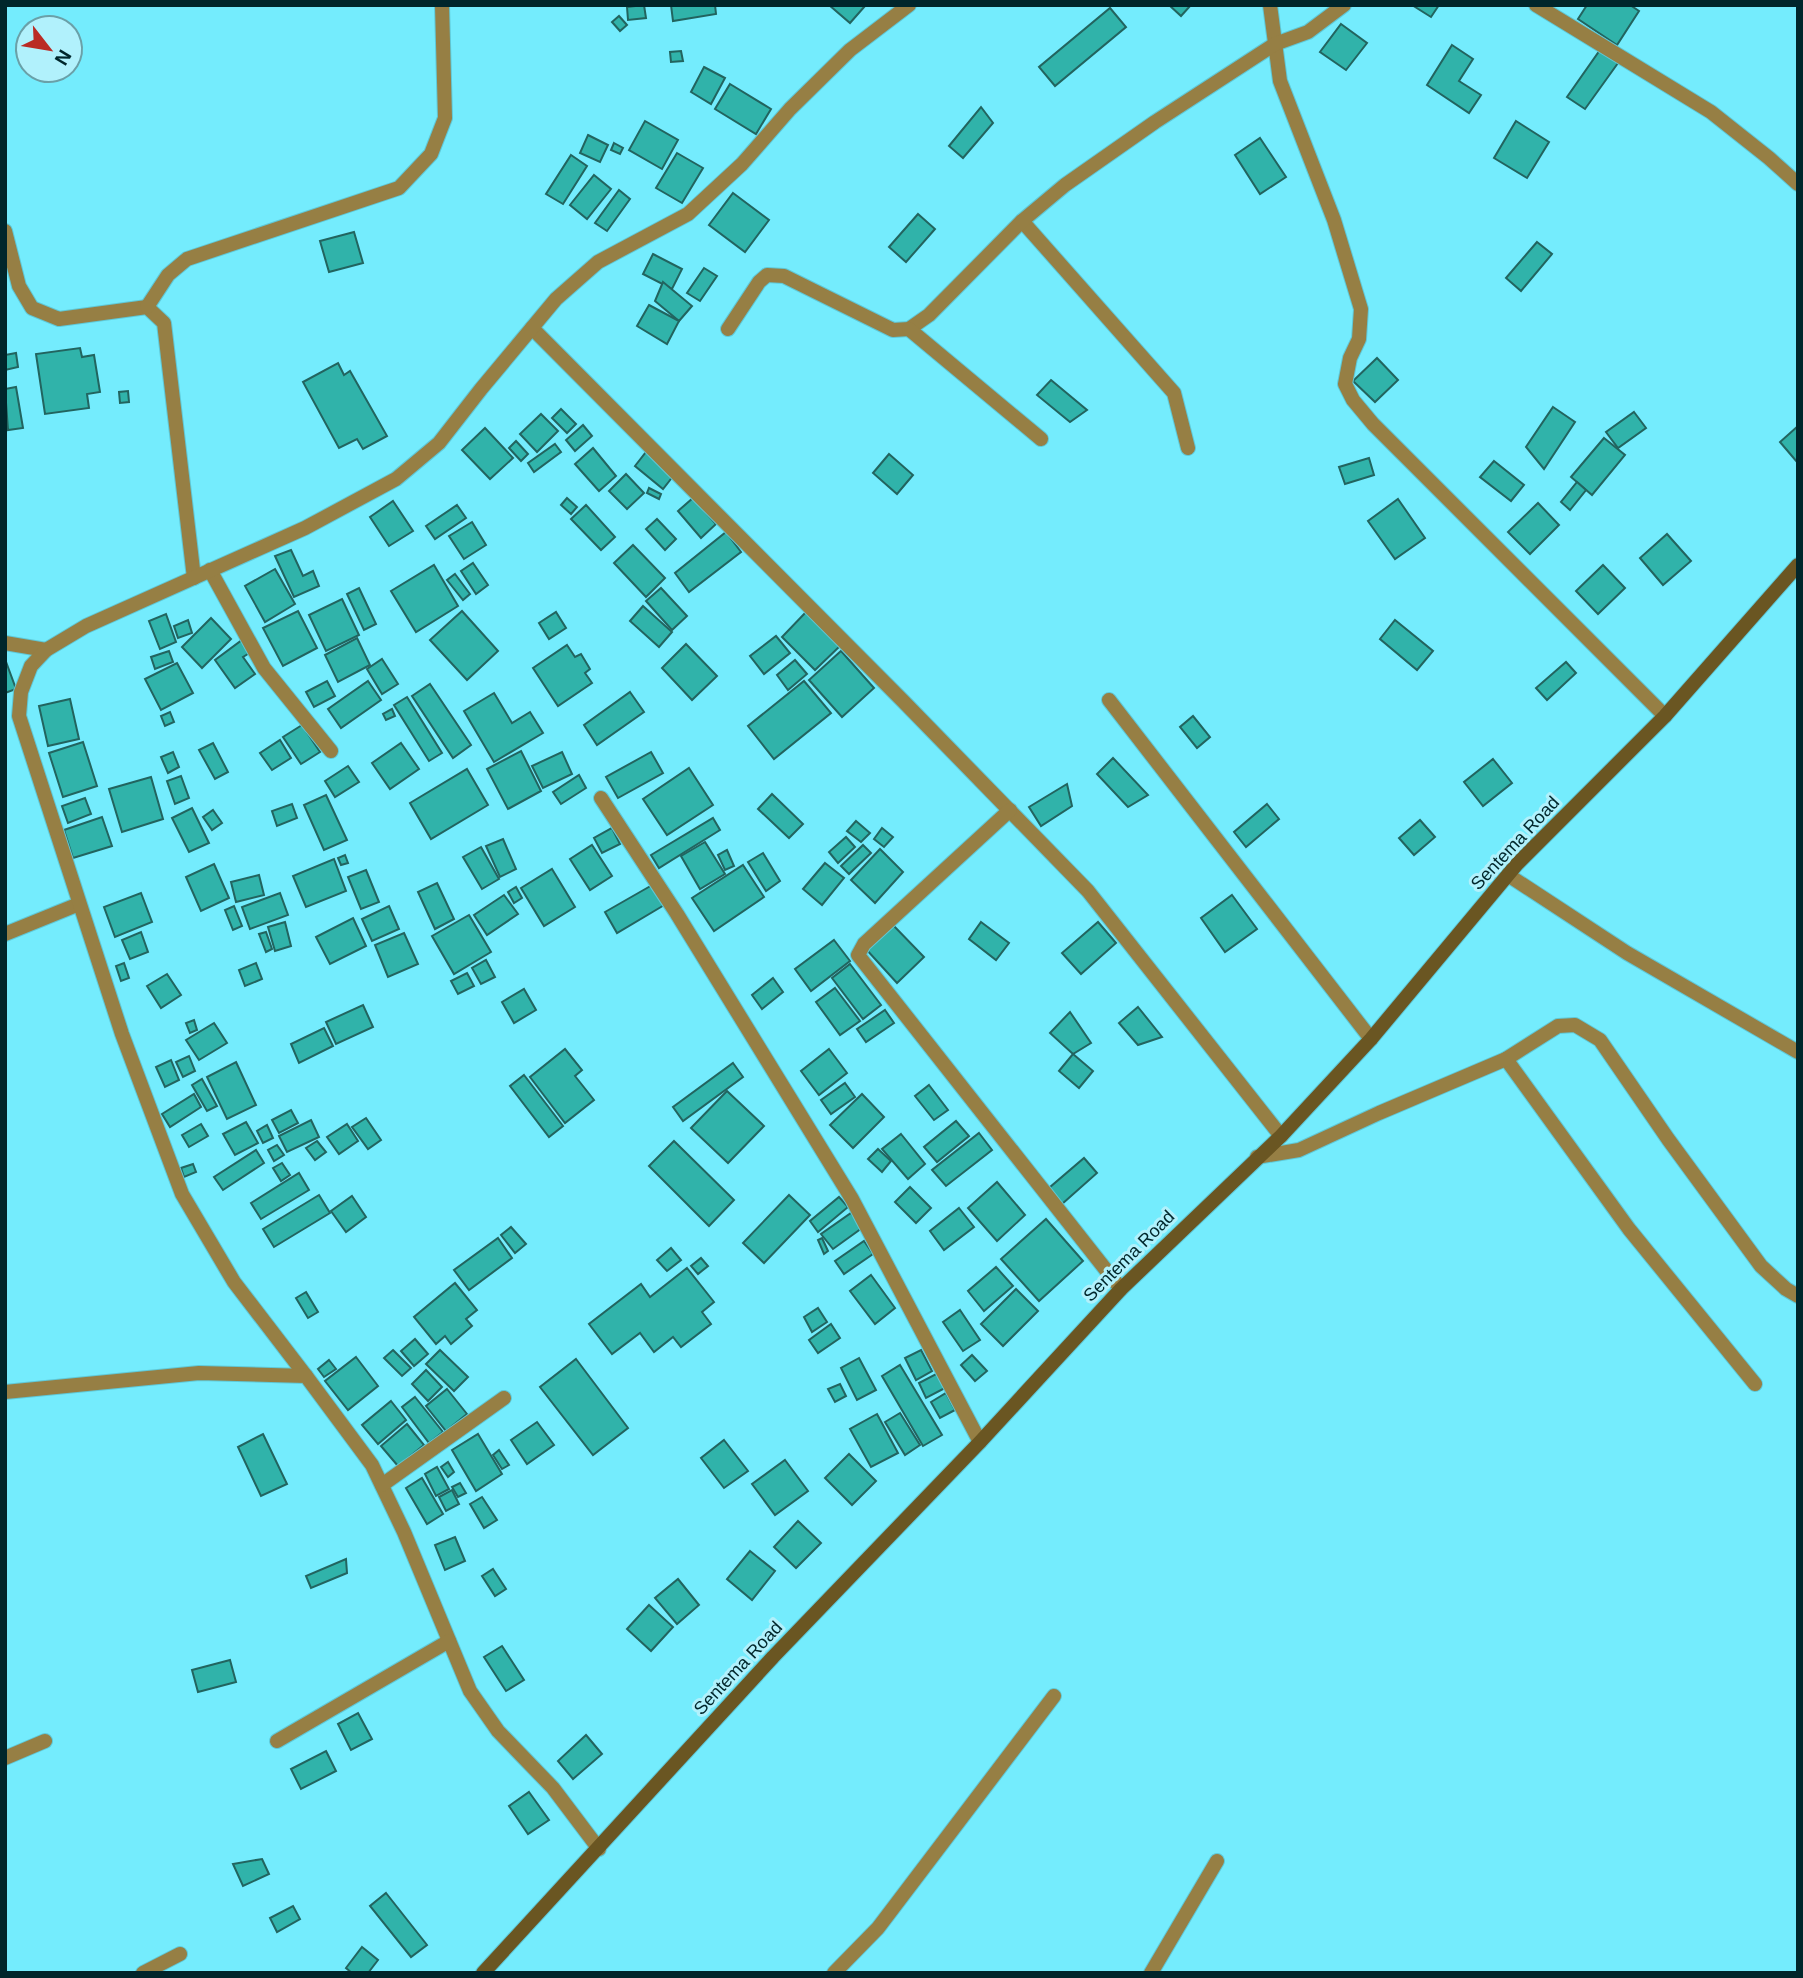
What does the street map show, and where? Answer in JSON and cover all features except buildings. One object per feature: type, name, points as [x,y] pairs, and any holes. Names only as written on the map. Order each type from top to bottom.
[{"type":"main road","name":"Sentema Road","points":[[483,1973],[773,1657],[980,1442],[1121,1289],[1282,1136],[1371,1039],[1508,875],[1665,716],[1798,565]]},
{"type":"street","points":[[5,231],[19,286],[33,308],[59,319],[147,307],[168,275],[187,258],[399,188],[431,154],[445,118],[442,5]]},
{"type":"street","points":[[599,1849],[553,1788],[498,1731],[470,1691],[372,1465],[234,1282],[182,1194],[122,1034],[79,904],[19,716],[21,692],[31,666],[46,650],[86,626],[305,528],[396,479],[439,443],[556,299],[598,262],[688,214],[742,164],[790,109],[850,50],[909,5]]},
{"type":"street","points":[[1270,5],[1280,81],[1334,220],[1362,309],[1359,339],[1350,358],[1345,384],[1353,400],[1373,424],[1665,716]]},
{"type":"street","points":[[728,329],[759,282],[767,275],[784,276],[893,330],[909,329],[929,315],[1022,221],[1076,177],[1155,121],[1275,44],[1308,32],[1344,5]]},
{"type":"street","points":[[1536,5],[1711,112],[1798,184]]},
{"type":"street","points":[[1022,221],[1174,393],[1188,448]]},
{"type":"street","points":[[147,307],[164,323],[194,578]]},
{"type":"street","points":[[532,328],[1088,891],[1282,1136]]},
{"type":"street","points":[[909,329],[1041,439]]},
{"type":"street","points":[[210,570],[264,668],[331,751]]},
{"type":"street","points":[[5,643],[46,650]]},
{"type":"street","points":[[1109,700],[1371,1039]]},
{"type":"street","points":[[601,798],[677,914],[852,1199],[980,1442]]},
{"type":"street","points":[[1010,810],[864,944],[858,955],[1121,1289]]},
{"type":"street","points":[[1508,875],[1627,953],[1798,1052]]},
{"type":"street","points":[[5,934],[79,904]]},
{"type":"street","points":[[1257,1157],[1299,1150],[1506,1059],[1558,1026],[1575,1026],[1600,1040],[1761,1266],[1786,1289],[1798,1296]]},
{"type":"street","points":[[1506,1059],[1629,1228],[1755,1384]]},
{"type":"street","points":[[5,1392],[199,1373],[306,1376]]},
{"type":"street","points":[[382,1485],[504,1398]]},
{"type":"street","points":[[277,1741],[449,1641]]},
{"type":"street","points":[[834,1973],[877,1928],[1054,1696]]},
{"type":"street","points":[[5,1758],[46,1741]]},
{"type":"street","points":[[1151,1973],[1217,1861]]},
{"type":"street","points":[[143,1973],[180,1954]]}]
